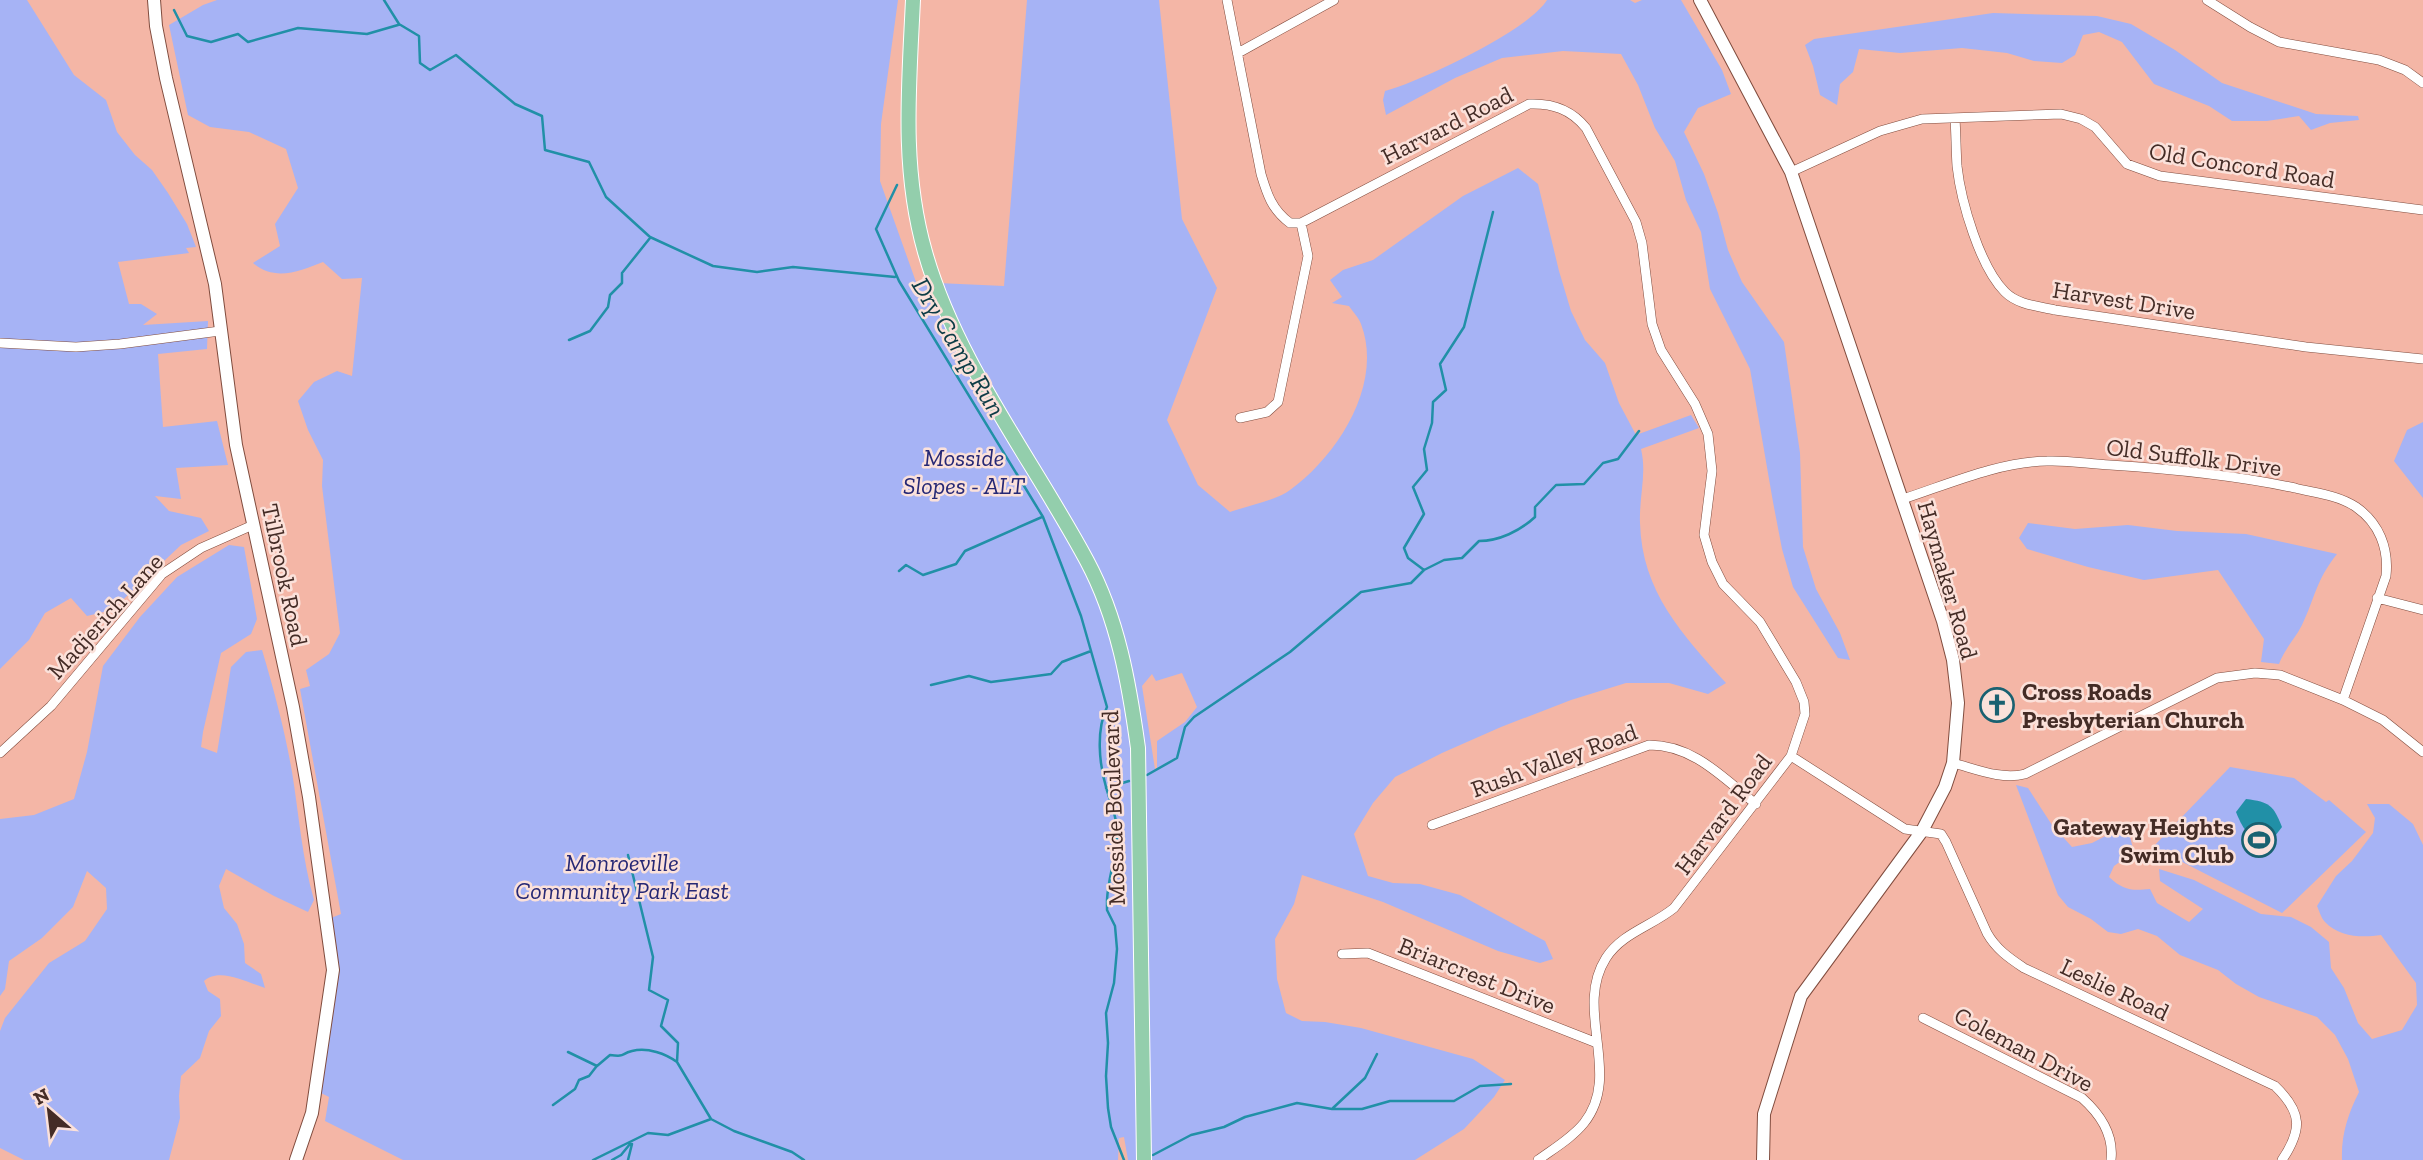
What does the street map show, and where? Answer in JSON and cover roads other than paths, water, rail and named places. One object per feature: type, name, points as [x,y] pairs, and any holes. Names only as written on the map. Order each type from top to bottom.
[{"type":"main road","name":"Tilbrook Road","points":[[154,0],[166,78],[215,284],[236,445],[293,707],[309,797],[333,970],[312,1113],[296,1160]]},
{"type":"main road","name":"Mosside Boulevard","points":[[913,0],[907,127],[912,188],[925,252],[966,352],[1087,562],[1115,631],[1129,684],[1138,748],[1144,1160]]},
{"type":"main road","name":"Haymaker Road","points":[[1700,0],[1791,172],[1943,621],[1953,660],[1958,703],[1953,762],[1945,787],[1922,831],[1801,996],[1764,1114],[1763,1160]]},
{"type":"street","points":[[1227,0],[1261,174],[1270,202],[1278,214],[1290,223],[1301,223],[1308,257],[1278,402],[1267,412],[1240,418]]},
{"type":"street","points":[[1238,53],[1334,0]]},
{"type":"street","points":[[2207,0],[2279,42],[2379,60],[2404,70],[2423,83]]},
{"type":"street","name":"Harvard Road","points":[[1301,223],[1529,104],[1554,105],[1579,119],[1636,222],[1642,243],[1652,324],[1661,350],[1695,404],[1708,434],[1713,471],[1704,535],[1712,562],[1723,584],[1760,622],[1796,682],[1804,702],[1805,714],[1791,757],[1756,804],[1674,908],[1633,932],[1606,957],[1598,974],[1593,997],[1601,1077],[1595,1107],[1583,1126],[1538,1160]]},
{"type":"street","name":"Old Concord Road","points":[[1791,172],[1901,123],[1922,118],[2061,114],[2081,119],[2095,127],[2127,164],[2160,176],[2423,210]]},
{"type":"street","name":"Harvest Drive","points":[[1955,118],[1960,185],[1973,227],[1989,270],[2006,293],[2022,303],[2306,347],[2423,359]]},
{"type":"street","points":[[0,343],[109,345],[220,331]]},
{"type":"street","name":"Old Suffolk Drive","points":[[1903,499],[1991,470],[2046,461],[2150,467],[2242,477],[2340,498],[2368,517],[2378,531],[2385,548],[2387,563],[2386,576],[2343,700]]},
{"type":"street","name":"Madjerich Lane","points":[[0,753],[51,706],[162,574],[201,548],[253,525]]},
{"type":"street","points":[[2378,598],[2423,610]]},
{"type":"street","points":[[1953,762],[1994,774],[2025,774],[2217,678],[2241,674],[2280,676],[2343,700],[2383,720],[2423,752]]},
{"type":"street","name":"Rush Valley Road","points":[[1432,825],[1649,745],[1673,747],[1695,755],[1756,804]]},
{"type":"street","points":[[1791,757],[1905,829],[1922,831]]},
{"type":"street","name":"Leslie Road","points":[[1922,831],[1941,834],[1947,842],[1987,933],[1993,944],[2004,954],[2024,968],[2275,1086],[2292,1107],[2298,1129],[2294,1142],[2281,1160]]},
{"type":"street","name":"Briarcrest Drive","points":[[1342,954],[1368,953],[1597,1043]]},
{"type":"street","name":"Coleman Drive","points":[[1923,1018],[2082,1098],[2093,1108],[2110,1138],[2111,1160]]},
{"type":"waterway","points":[[384,0],[399,24],[419,36],[420,63],[430,70],[456,55],[515,104],[542,116],[545,150],[589,162],[606,197],[650,237],[713,266],[757,272],[793,267],[895,277]]},
{"type":"waterway","points":[[174,10],[187,36],[211,42],[238,34],[248,42],[298,28],[367,34],[398,25]]},
{"type":"waterway","name":"Dry Camp Run","points":[[897,185],[876,229],[899,281],[1043,517],[1081,616],[1107,707],[1101,726],[1100,757],[1117,829],[1107,900],[1107,910],[1115,926],[1117,949],[1114,983],[1106,1013],[1106,1076],[1111,1127],[1124,1160]]},
{"type":"waterway","points":[[1424,570],[1408,558],[1404,548],[1424,514],[1413,487],[1427,470],[1424,449],[1432,423],[1433,402],[1446,390],[1440,364],[1464,327],[1493,212]]},
{"type":"waterway","points":[[569,340],[590,331],[608,307],[610,295],[622,283],[622,273],[650,238]]},
{"type":"waterway","points":[[1147,775],[1177,758],[1185,727],[1194,717],[1290,652],[1361,592],[1411,583],[1424,570],[1444,560],[1462,558],[1479,541],[1502,537],[1523,527],[1535,517],[1535,507],[1556,485],[1584,484],[1603,463],[1618,459],[1639,431]]},
{"type":"waterway","points":[[899,571],[906,565],[923,575],[956,564],[965,551],[1042,517]]},
{"type":"waterway","points":[[931,685],[969,676],[991,682],[1051,674],[1062,662],[1091,651]]},
{"type":"waterway","points":[[1106,788],[1129,781]]},
{"type":"waterway","points":[[628,855],[653,957],[649,990],[668,1000],[661,1026],[678,1043],[677,1062],[711,1119],[734,1131],[792,1152],[804,1160]]},
{"type":"waterway","points":[[568,1052],[597,1066],[610,1055],[638,1050],[656,1052],[677,1062]]},
{"type":"waterway","points":[[1333,1108],[1365,1078],[1377,1054]]},
{"type":"waterway","points":[[553,1105],[575,1089],[579,1080],[589,1076],[596,1067]]},
{"type":"waterway","points":[[1153,1155],[1191,1135],[1297,1103],[1332,1109],[1362,1109],[1390,1101],[1454,1101],[1480,1086],[1511,1084]]},
{"type":"waterway","points":[[593,1160],[648,1133],[668,1135],[711,1119]]},
{"type":"waterway","points":[[612,1160],[621,1155],[630,1144]]},
{"type":"waterway","points":[[628,1160],[632,1144]]},
{"type":"place","name":"Cross Roads Presbyterian Church","points":[[1997,705]]},
{"type":"place","name":"Gateway Heights Swim Club","points":[[2259,840]]},
{"type":"park label","name":"Mosside Slopes - ALT","points":[[964,471]]},
{"type":"park label","name":"Monroeville Community Park East","points":[[622,876]]}]
